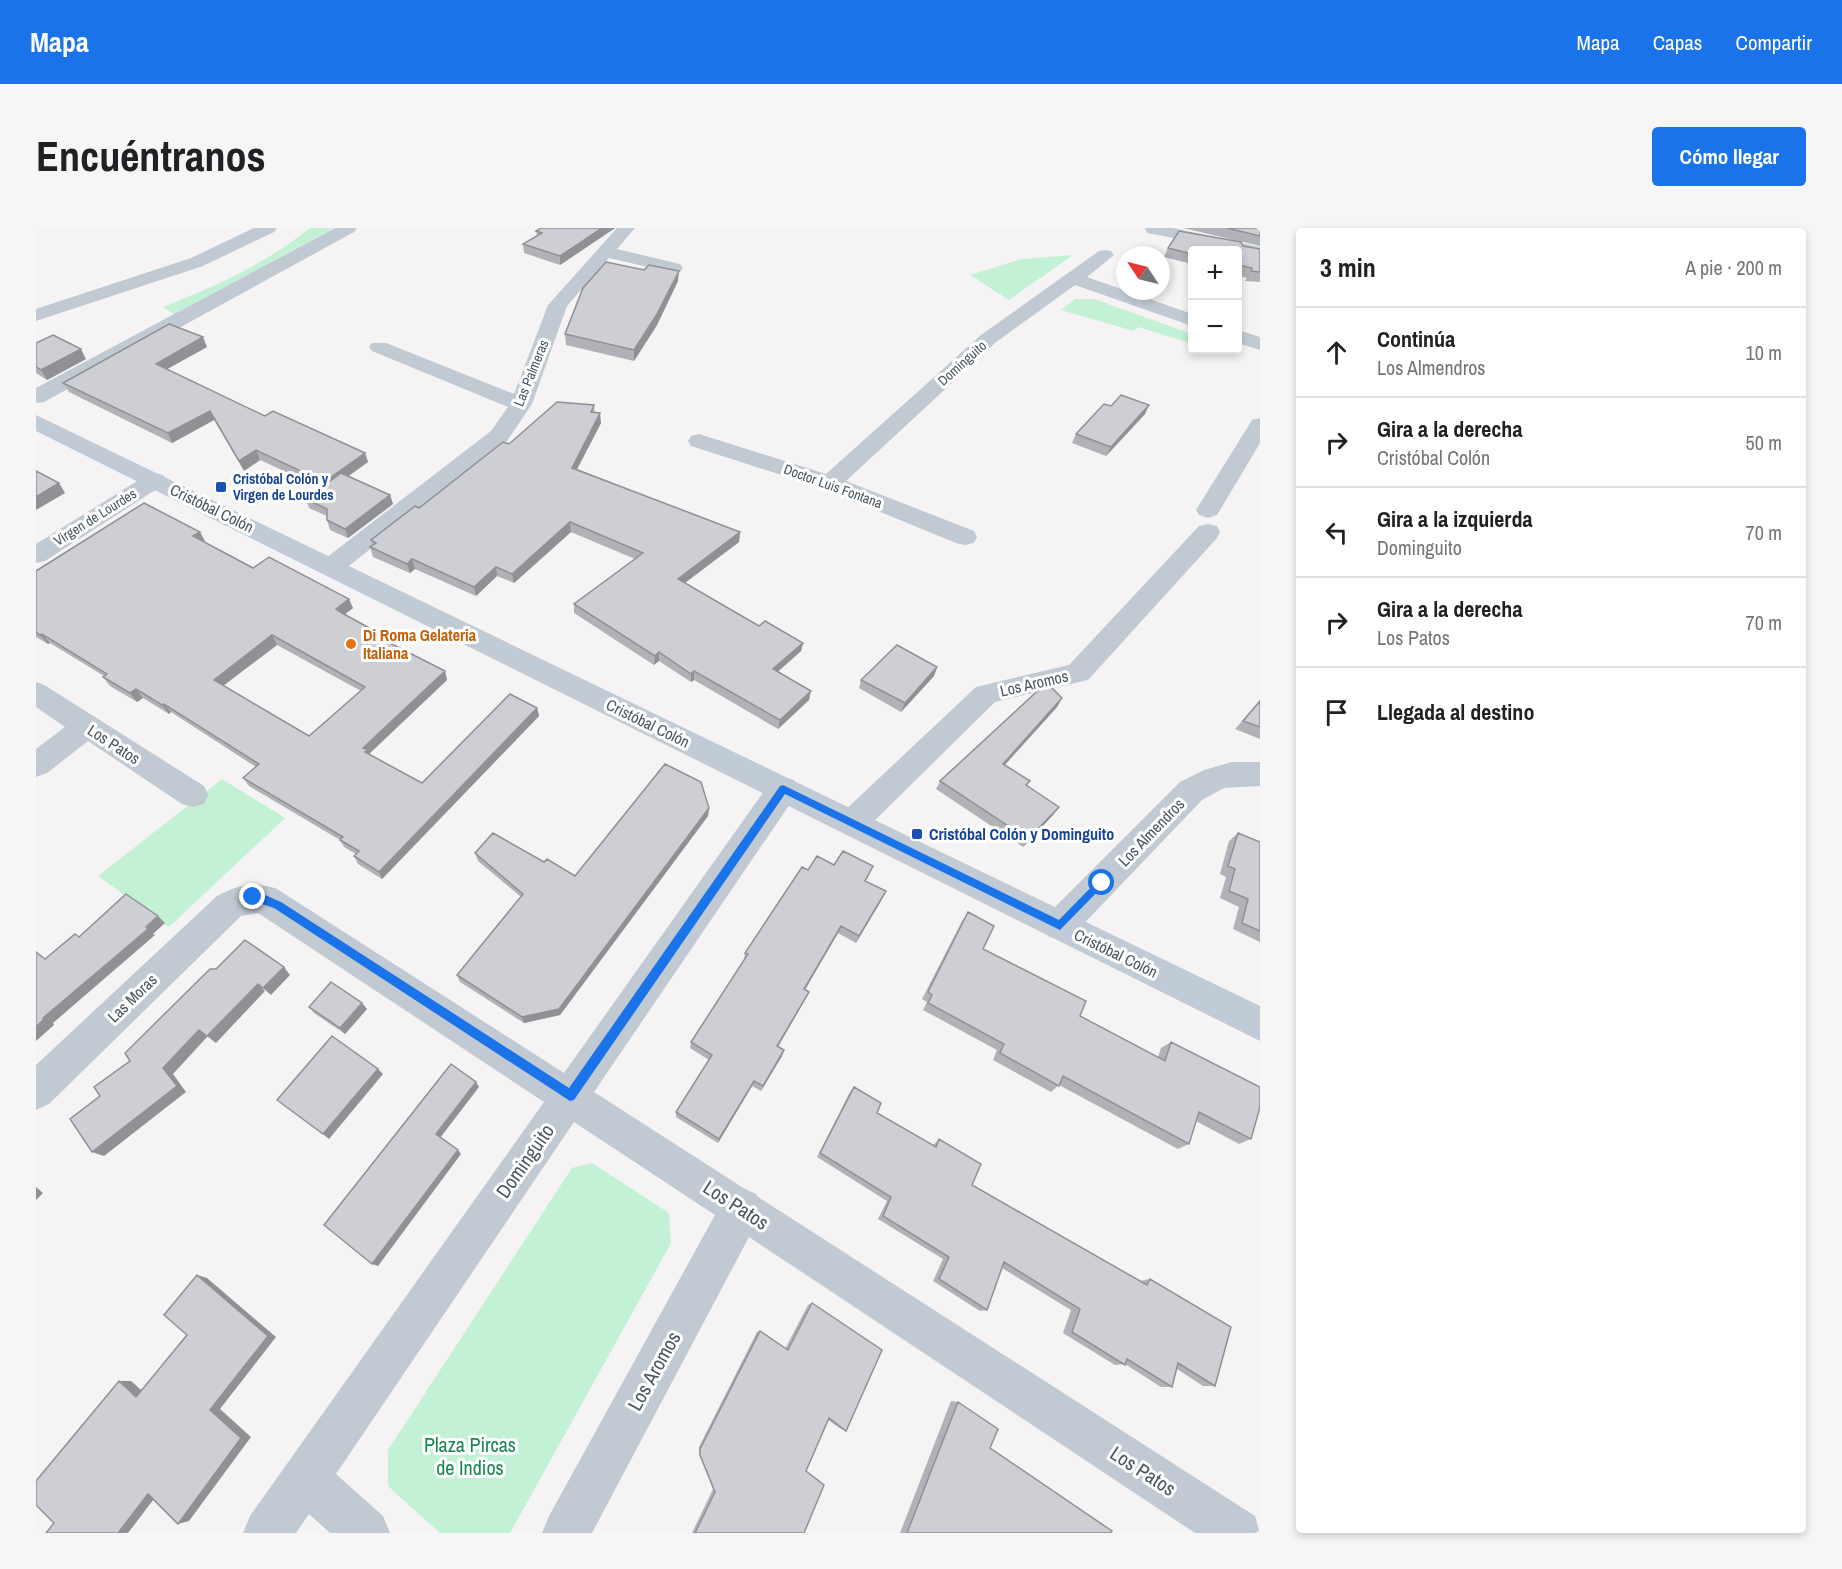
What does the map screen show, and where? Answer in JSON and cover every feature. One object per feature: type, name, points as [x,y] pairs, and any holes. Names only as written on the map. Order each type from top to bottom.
[{"type":"street","points":[[36,315],[197,262],[268,228]]},
{"type":"street","points":[[36,397],[348,228]]},
{"type":"street","name":"Las Palmeras","points":[[331,567],[499,436],[520,404],[558,305],[626,228]]},
{"type":"street","points":[[1153,229],[1189,232],[1260,252]]},
{"type":"street","points":[[604,251],[674,268]]},
{"type":"street","name":"Dominguito","points":[[830,483],[988,339],[1105,255]]},
{"type":"street","points":[[1073,278],[1188,319]]},
{"type":"street","points":[[1242,337],[1260,344]]},
{"type":"street","points":[[379,347],[520,404]]},
{"type":"street","name":"Cristóbal Colón","points":[[36,422],[1260,1024]]},
{"type":"street","name":"Los Aromos","points":[[852,823],[986,694],[1078,673],[1208,521],[1260,425]]},
{"type":"street","name":"Doctor Luis Fontana","points":[[699,441],[830,483],[965,537]]},
{"type":"street","name":"Virgen de Lourdes","points":[[36,555],[155,480]]},
{"type":"street","name":"Los Patos","points":[[36,693],[193,795]]},
{"type":"street","points":[[36,765],[87,726]]},
{"type":"street","name":"Los Almendros","points":[[1060,925],[1191,791],[1203,782],[1230,774],[1260,774]]},
{"type":"street","name":"Dominguito","points":[[267,1533],[783,789]]},
{"type":"street","name":"Los Patos","points":[[229,906],[242,899],[253,897],[265,899],[277,905],[1238,1533]]},
{"type":"street","name":"Las Moras","points":[[36,1091],[229,906]]},
{"type":"street","name":"Los Aromos","points":[[566,1533],[742,1209]]},
{"type":"street","points":[[305,1478],[366,1533]]},
{"type":"green space","points":[[310,228],[334,228],[174,314],[163,307],[240,273],[276,253]]},
{"type":"green space","points":[[1073,255],[1009,300],[970,275],[1022,259]]},
{"type":"green space","points":[[1075,299],[1094,299],[1188,333],[1188,343],[1139,327],[1134,331],[1061,310]]},
{"type":"green space","points":[[222,779],[285,818],[169,927],[98,876]]},
{"type":"green space","name":"Plaza Pircas de Indios","points":[[592,1163],[669,1213],[671,1243],[510,1533],[440,1533],[388,1486],[388,1450],[572,1168]]},
{"type":"building","points":[[541,228],[602,228],[560,256],[523,244],[542,233],[536,231]]},
{"type":"building","points":[[1227,228],[1260,228],[1260,236]]},
{"type":"building","points":[[1179,231],[1241,242],[1243,246],[1260,249],[1260,272],[1251,271],[1252,268],[1242,266],[1242,246],[1188,246],[1188,253],[1170,248]]},
{"type":"building","points":[[606,262],[644,270],[649,265],[679,271],[657,314],[634,350],[565,334],[583,288]]},
{"type":"building","points":[[169,324],[203,337],[156,364],[265,416],[273,411],[365,453],[324,482],[256,450],[239,461],[210,411],[168,433],[63,383]]},
{"type":"building","points":[[53,335],[81,349],[41,370],[36,367],[36,343]]},
{"type":"building","points":[[1121,395],[1149,405],[1111,447],[1076,434],[1104,404],[1111,406]]},
{"type":"building","points":[[557,402],[594,405],[591,412],[600,413],[572,468],[740,532],[678,579],[759,626],[765,621],[803,643],[773,669],[811,691],[780,720],[694,671],[691,674],[659,652],[655,656],[574,604],[643,553],[570,522],[512,574],[496,567],[474,587],[412,559],[407,564],[370,547],[376,543],[371,540],[415,506],[419,508],[503,442],[509,444]]},
{"type":"building","points":[[36,471],[59,483],[36,497]]},
{"type":"building","points":[[341,473],[390,495],[345,529],[327,520],[327,509],[306,499]]},
{"type":"building","points":[[144,503],[200,532],[193,536],[253,568],[269,557],[349,599],[336,609],[373,630],[370,633],[445,671],[363,748],[368,750],[365,752],[422,783],[510,694],[537,708],[379,872],[354,856],[359,851],[340,840],[343,837],[243,778],[259,764],[164,704],[162,705],[136,689],[130,693],[103,677],[107,674],[36,632],[36,571]],"holes":[[[272,635],[365,687],[309,736],[214,680]]]},
{"type":"building","points":[[897,645],[937,667],[905,703],[861,680]]},
{"type":"building","points":[[1048,684],[1062,698],[1003,764],[1030,781],[1026,785],[1059,807],[1028,839],[940,781],[1044,685]]},
{"type":"building","points":[[1260,701],[1260,727],[1243,721]]},
{"type":"building","points":[[665,764],[701,782],[709,808],[559,1009],[522,1017],[457,975],[523,894],[475,853],[493,833],[544,862],[547,859],[575,876]]},
{"type":"building","points":[[1238,833],[1260,842],[1260,931],[1242,923],[1248,899],[1229,891],[1235,869],[1228,866]]},
{"type":"building","points":[[843,851],[873,866],[865,881],[886,891],[859,936],[841,926],[804,989],[809,992],[777,1046],[784,1050],[763,1086],[754,1081],[719,1139],[676,1112],[712,1055],[691,1042],[748,954],[745,953],[802,867],[808,870],[817,856],[834,865]]},
{"type":"building","points":[[126,894],[158,916],[146,927],[148,929],[43,1018],[36,1027],[36,952],[45,959],[75,934],[79,937]]},
{"type":"building","points":[[968,912],[994,926],[983,949],[1086,1001],[1080,1016],[1165,1061],[1171,1042],[1260,1087],[1260,1107],[1251,1139],[1199,1112],[1189,1144],[1063,1076],[1059,1086],[1000,1053],[1004,1044],[928,1003],[932,995],[928,992]]},
{"type":"building","points":[[245,940],[284,967],[263,988],[258,984],[207,1036],[199,1030],[163,1068],[177,1086],[92,1152],[70,1119],[100,1096],[94,1087],[130,1061],[125,1053],[210,969],[216,969]]},
{"type":"building","points":[[331,982],[362,1003],[340,1028],[309,1007]]},
{"type":"building","points":[[332,1036],[378,1069],[323,1134],[277,1100]]},
{"type":"building","points":[[451,1064],[476,1082],[436,1134],[458,1150],[372,1264],[324,1225]]},
{"type":"building","points":[[854,1087],[881,1103],[877,1113],[936,1147],[939,1139],[981,1164],[972,1185],[1147,1285],[1150,1279],[1231,1327],[1215,1386],[1178,1363],[1172,1387],[1127,1359],[1125,1365],[1072,1332],[1080,1309],[1004,1262],[987,1310],[939,1279],[949,1257],[883,1216],[891,1197],[820,1153]]},
{"type":"building","points":[[197,1275],[268,1336],[210,1410],[241,1438],[178,1524],[148,1494],[118,1533],[46,1533],[54,1523],[36,1505],[36,1481],[119,1381],[136,1397],[187,1335],[164,1315]]},
{"type":"building","points":[[812,1303],[882,1350],[846,1431],[829,1418],[806,1471],[824,1485],[804,1533],[695,1533],[715,1492],[700,1455],[700,1449],[760,1331],[788,1350]]},
{"type":"building","points":[[958,1402],[998,1429],[990,1448],[1112,1531],[1111,1533],[907,1533]]},
{"type":"place","name":"Cristóbal Colón y Virgen de Lourdes","points":[[221,487]]},
{"type":"place","name":"Di Roma Gelateria Italiana","points":[[351,644]]},
{"type":"place","name":"Cristóbal Colón y Dominguito","points":[[917,834]]},
{"type":"route","points":[[253,897],[265,899],[277,905],[570,1096],[783,789],[1060,925],[1102,883]]}]
